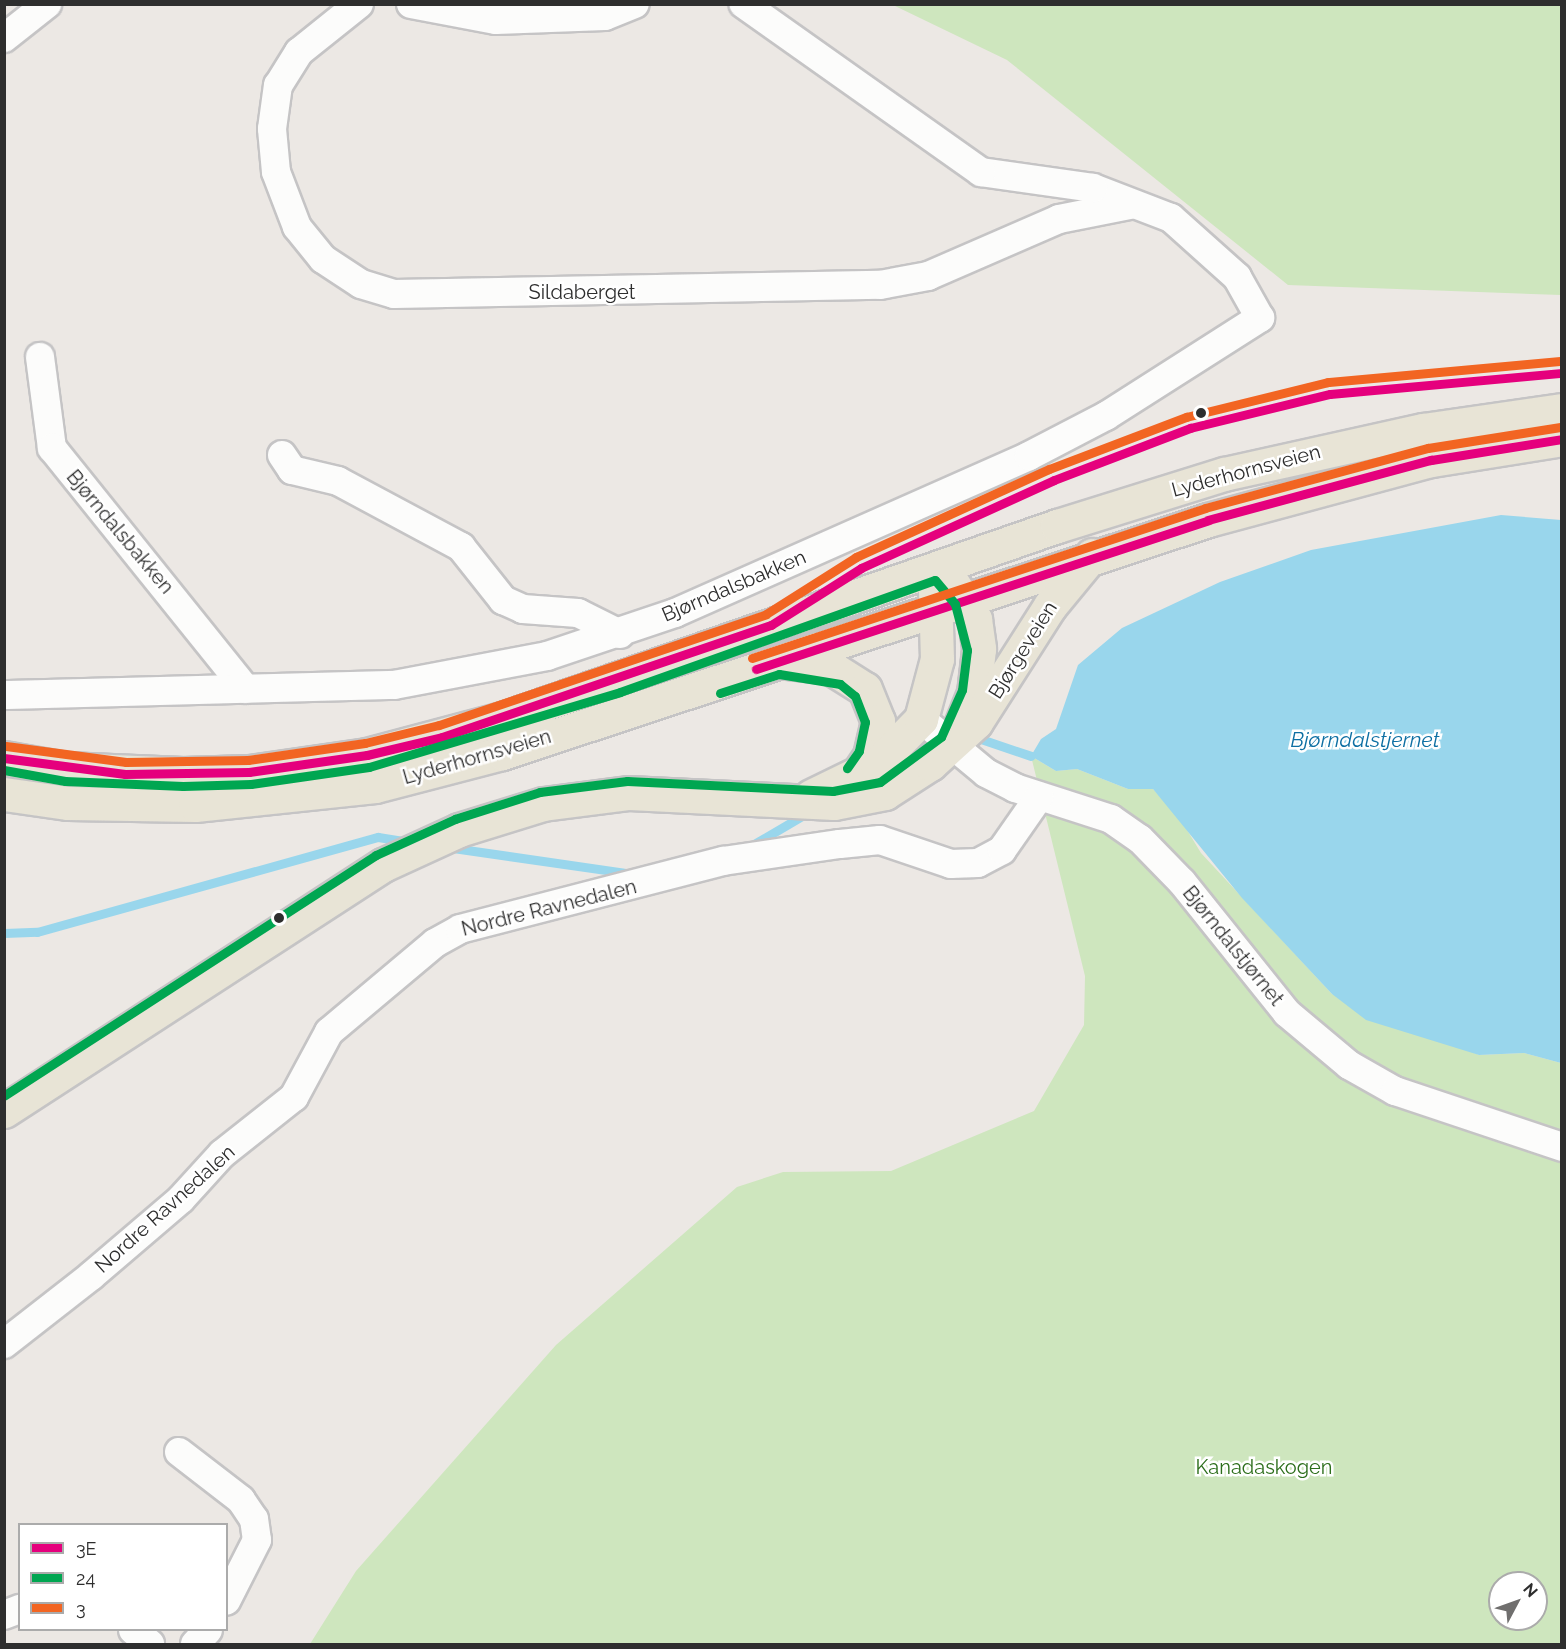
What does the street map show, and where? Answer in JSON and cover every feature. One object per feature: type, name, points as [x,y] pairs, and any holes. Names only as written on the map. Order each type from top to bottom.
[{"type":"main road","name":"Lyderhornsveien","points":[[4,758],[66,769],[183,774],[249,772],[367,755],[605,685],[939,566],[1224,474],[1423,430],[1562,410]]},
{"type":"main road","name":"Lyderhornsveien","points":[[4,794],[68,803],[195,806],[375,786],[502,753],[1094,554],[1431,460],[1562,439]]},
{"type":"main road","name":"Bjørgeveien","points":[[4,1111],[383,865],[459,830],[543,804],[629,793],[807,798],[834,803],[885,793],[951,745],[976,722],[1050,606],[1094,554]]},
{"type":"main road","name":"Bjørgeveien","points":[[939,566],[966,598],[975,619],[978,669],[951,745]]},
{"type":"main road","points":[[933,610],[939,566]]},
{"type":"main road","name":"Bjørgeveien","points":[[807,798],[857,775],[897,748],[921,719],[937,659],[933,610]]},
{"type":"main road","points":[[778,662],[830,667],[865,689],[878,722],[873,748],[857,775]]},
{"type":"street","points":[[4,38],[47,4]]},
{"type":"street","name":"Sildaberget","points":[[358,4],[300,52],[278,85],[272,129],[276,172],[297,227],[323,259],[361,284],[394,294],[880,285],[928,276],[1059,219],[1138,204]]},
{"type":"street","points":[[411,4],[496,20],[605,15],[635,4]]},
{"type":"street","points":[[744,4],[981,172],[1093,188],[1138,204]]},
{"type":"street","name":"Bjørndalsbakken","points":[[4,695],[394,685],[459,677],[620,634],[1029,456],[1106,416],[1260,318],[1237,277],[1196,236],[1138,204]]},
{"type":"street","name":"Bjørndalsbakken","points":[[40,357],[52,448],[246,689]]},
{"type":"street","points":[[282,455],[292,470],[338,481],[461,547],[503,600],[523,609],[578,613],[620,634]]},
{"type":"street","name":"Bjørndalstjørnet","points":[[921,719],[987,773],[1039,796],[1111,819],[1140,839],[1182,882],[1287,1013],[1349,1065],[1395,1091],[1562,1147]]},
{"type":"street","name":"Nordre Ravnedalen","points":[[4,1344],[91,1276],[181,1199],[222,1154],[294,1097],[329,1032],[435,943],[460,929],[723,861],[840,844],[880,840],[951,864],[978,863],[1002,850],[1039,796]]},
{"type":"street","points":[[179,1452],[241,1500],[254,1519],[257,1540],[228,1597]]},
{"type":"street","points":[[135,1631],[150,1644]]},
{"type":"street","points":[[195,1644],[206,1631]]},
{"type":"green space","points":[[893,5],[1561,5],[1561,295],[1288,285],[1007,60]]},
{"type":"green space","name":"Kanadaskogen","points":[[1031,756],[1056,771],[1077,769],[1128,789],[1153,789],[1181,820],[1201,853],[1332,994],[1479,1055],[1524,1053],[1561,1063],[1561,1644],[310,1644],[356,1571],[556,1345],[737,1187],[783,1172],[891,1171],[1034,1111],[1084,1025],[1085,976]]},
{"type":"water","name":"Bjørndalstjernet","points":[[1501,515],[1561,520],[1561,1063],[1524,1053],[1479,1055],[1366,1020],[1332,994],[1242,898],[1153,789],[1128,789],[1077,769],[1056,771],[1031,756],[1041,739],[1056,729],[1078,665],[1122,628],[1220,582],[1311,550]]},
{"type":"waterway","points":[[972,736],[1031,756]]},
{"type":"waterway","points":[[902,758],[937,738]]},
{"type":"waterway","points":[[749,847],[807,813]]},
{"type":"waterway","points":[[4,933],[37,932],[378,837],[408,842]]},
{"type":"waterway","points":[[446,847],[634,874]]},
{"type":"transit line","name":"3","points":[[6,746],[126,762],[248,760],[365,743],[439,725],[766,614],[856,557],[1049,469],[1186,417],[1328,382],[1561,361]]},
{"type":"transit line","name":"3E","points":[[4,758],[125,774],[249,772],[367,755],[442,737],[771,625],[861,568],[1054,480],[1190,428],[1330,394],[1562,373]]},
{"type":"transit line","name":"3","points":[[752,658],[1205,508],[1428,448],[1560,427]]},
{"type":"transit line","name":"3E","points":[[756,669],[1208,520],[1431,460],[1562,439]]},
{"type":"transit line","name":"24","points":[[4,770],[65,781],[183,786],[251,784],[369,767],[620,692],[935,580],[955,604],[967,650],[962,690],[941,737],[880,782],[833,791],[627,781],[540,792],[455,819],[376,855],[4,1096]]},
{"type":"transit line","name":"24","points":[[720,693],[779,674],[840,684],[855,696],[865,722],[859,751],[847,768]]}]
